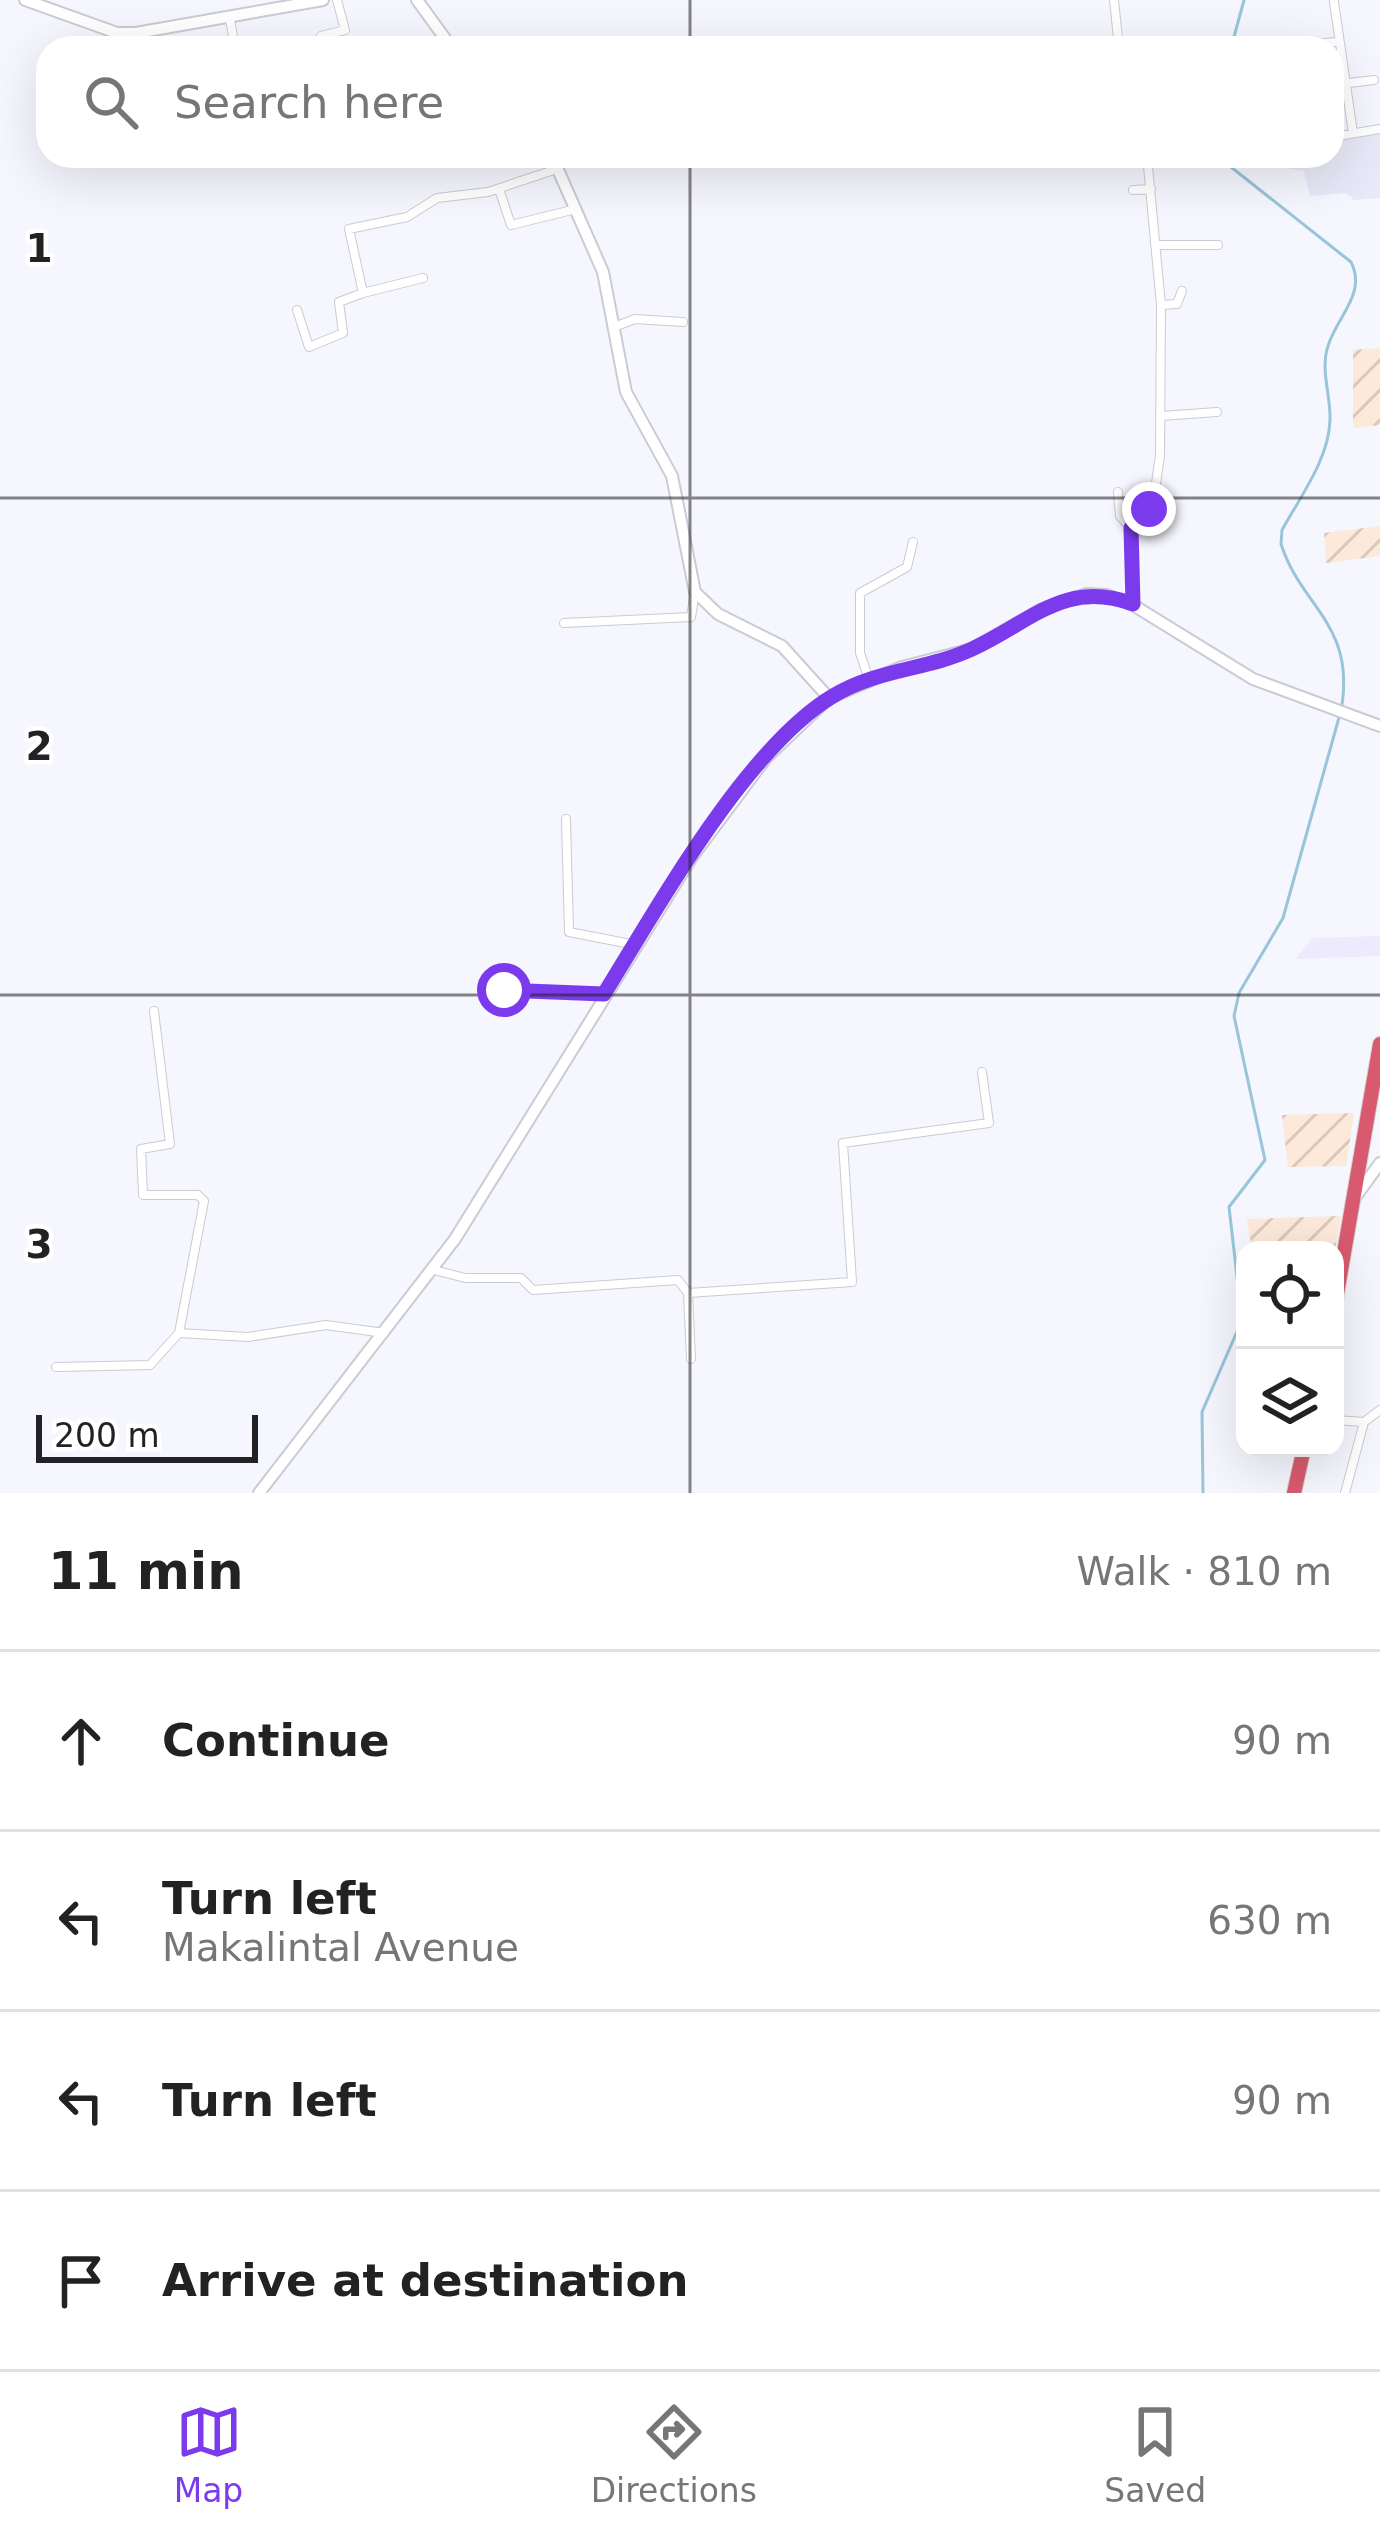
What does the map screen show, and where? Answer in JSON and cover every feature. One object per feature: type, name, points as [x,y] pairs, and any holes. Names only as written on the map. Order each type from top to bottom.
[{"type":"highway","points":[[1344,1255],[1380,1044]]},
{"type":"highway","points":[[1294,1493],[1302,1457]]},
{"type":"main road","points":[[25,0],[117,32],[230,19],[323,0]]},
{"type":"main road","points":[[417,0],[443,36]]},
{"type":"main road","points":[[559,169],[602,272],[626,392],[672,476],[695,592],[718,614],[782,646],[830,698]]},
{"type":"main road","points":[[260,1493],[434,1270],[604,994],[744,784],[830,698],[868,679],[972,649],[1040,610],[1087,594],[1133,604],[1224,664],[1380,726]]},
{"type":"main road","points":[[1354,1199],[1380,1163]]},
{"type":"street","points":[[321,36],[345,30],[338,0]]},
{"type":"street","points":[[1114,0],[1118,36]]},
{"type":"street","points":[[1334,2],[1336,36]]},
{"type":"street","points":[[230,19],[234,36]]},
{"type":"street","points":[[1344,69],[1353,133]]},
{"type":"street","points":[[1348,83],[1374,80]]},
{"type":"street","points":[[1344,135],[1380,129]]},
{"type":"street","points":[[1131,528],[1156,499],[1161,416],[1161,305],[1148,168]]},
{"type":"street","points":[[362,293],[349,229],[407,217],[441,197],[499,188],[559,169]]},
{"type":"street","points":[[499,188],[511,225],[577,208]]},
{"type":"street","points":[[1133,190],[1151,189]]},
{"type":"street","points":[[1155,245],[1219,245]]},
{"type":"street","points":[[297,310],[312,348],[343,333],[339,302],[422,278]]},
{"type":"street","points":[[1161,305],[1177,304],[1182,291]]},
{"type":"street","points":[[613,328],[635,319],[683,322]]},
{"type":"street","points":[[1161,416],[1217,412]]},
{"type":"street","points":[[1118,492],[1120,516],[1131,528],[1133,604]]},
{"type":"street","points":[[868,679],[860,653],[860,593],[907,567],[913,542]]},
{"type":"street","points":[[564,623],[691,617],[695,592]]},
{"type":"street","points":[[566,818],[569,932],[636,945]]},
{"type":"street","points":[[504,990],[604,994]]},
{"type":"street","points":[[56,1367],[150,1365],[179,1333],[204,1201],[198,1195],[143,1195],[140,1149],[170,1144],[154,1011]]},
{"type":"street","points":[[688,1292],[852,1282],[843,1143],[989,1124],[982,1072]]},
{"type":"street","points":[[434,1270],[465,1278],[521,1278],[533,1290],[678,1280],[688,1292],[691,1359]]},
{"type":"street","points":[[179,1333],[248,1337],[326,1325],[386,1333]]},
{"type":"street","points":[[1344,1420],[1364,1421],[1380,1410]]},
{"type":"street","points":[[1345,1493],[1364,1421]]},
{"type":"shaded area","points":[[1380,132],[1380,198],[1354,200],[1346,193],[1310,196],[1304,171],[1284,168],[1344,168],[1344,138]]},
{"type":"shaded area","points":[[1380,348],[1380,425],[1353,428],[1353,350]]},
{"type":"shaded area","points":[[1380,526],[1380,556],[1326,563],[1324,533]]},
{"type":"shaded area","points":[[1380,936],[1380,956],[1295,959],[1313,938]]},
{"type":"shaded area","points":[[1354,1113],[1346,1166],[1288,1167],[1282,1115]]},
{"type":"shaded area","points":[[1341,1216],[1337,1241],[1251,1241],[1247,1219]]},
{"type":"waterway","points":[[1234,36],[1244,0]]},
{"type":"waterway","points":[[1232,168],[1351,262],[1355,274],[1353,295],[1326,355],[1330,420],[1325,449],[1282,530],[1281,544],[1333,635],[1344,677],[1342,705]]},
{"type":"waterway","points":[[1203,1493],[1202,1412],[1242,1320],[1229,1207],[1265,1160],[1234,1016],[1239,993],[1283,918],[1340,714]]},
{"type":"route","points":[[504,990],[604,994],[744,784],[830,698],[902,667],[972,649],[1040,610],[1087,594],[1133,604],[1132,520],[1149,509]]}]
